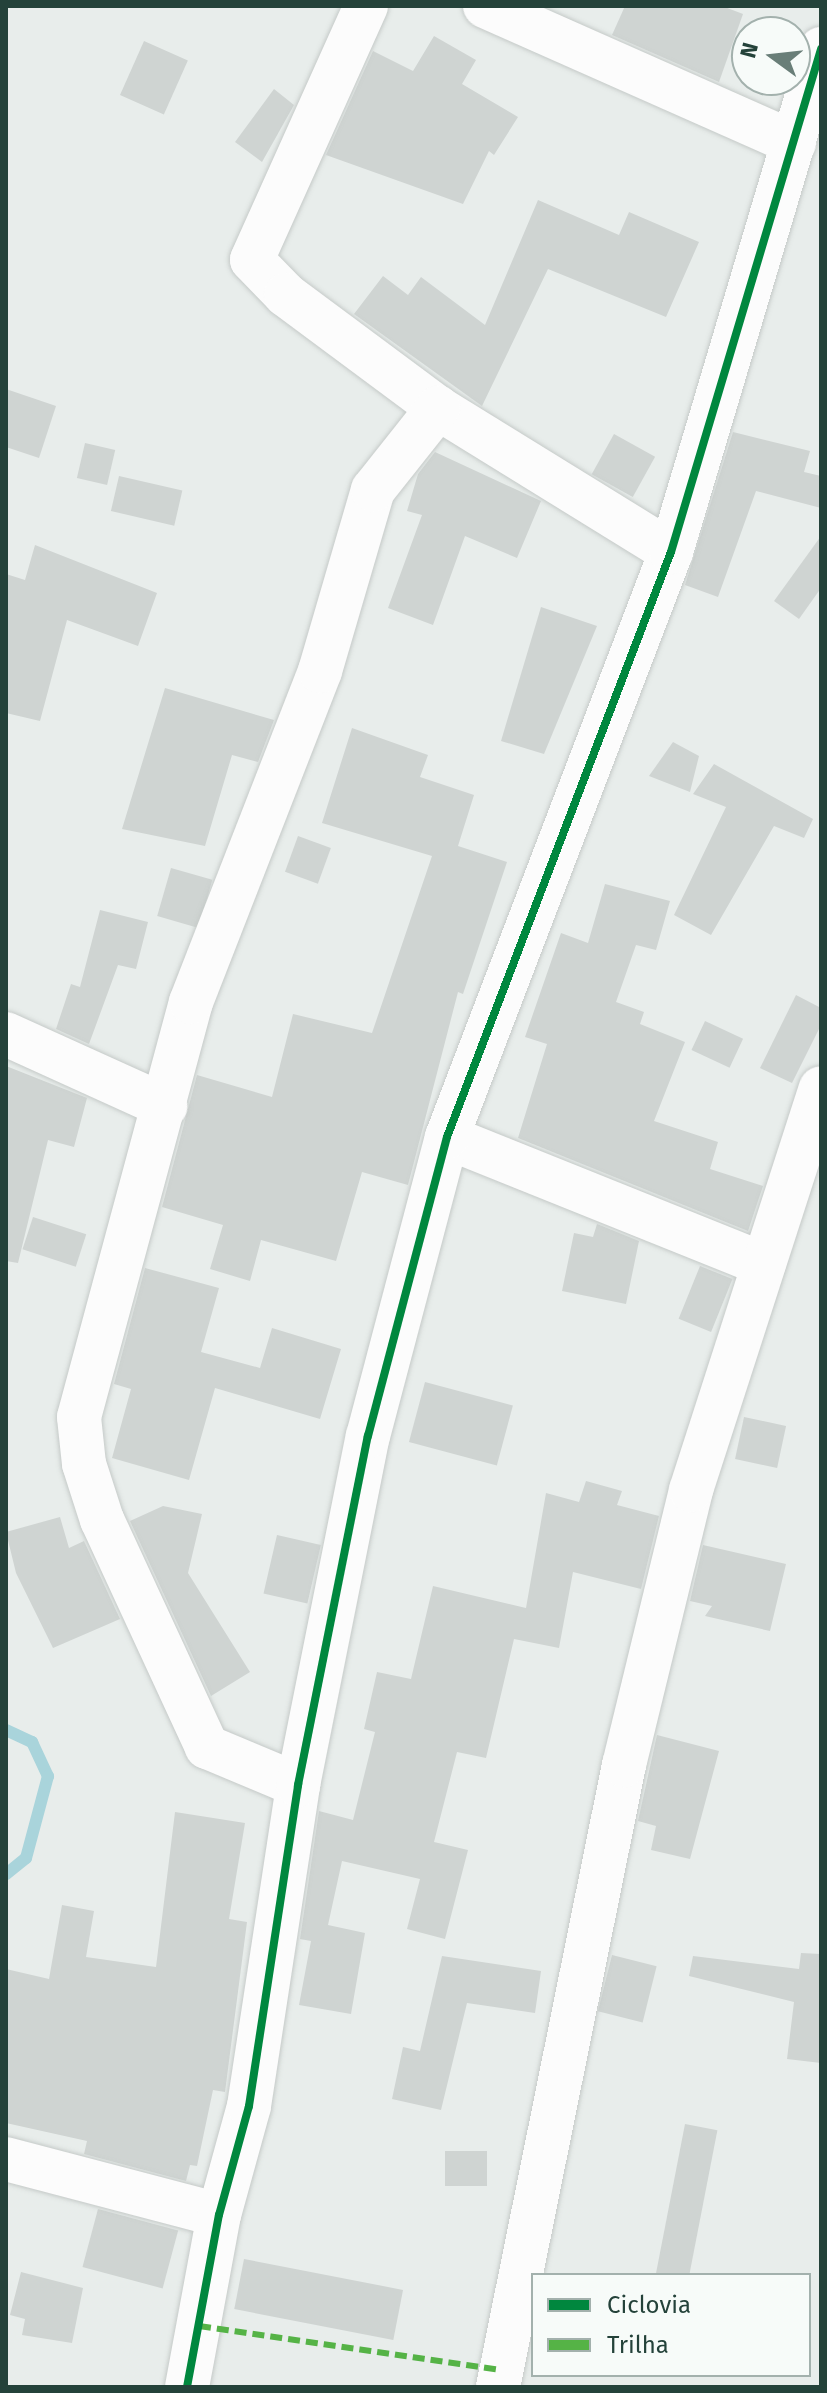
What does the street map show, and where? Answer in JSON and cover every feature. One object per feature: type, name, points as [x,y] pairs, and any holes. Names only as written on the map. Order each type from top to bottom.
[{"type":"street","points":[[366,6],[252,260],[286,295],[438,408],[671,552]]},
{"type":"street","points":[[485,6],[794,143]]},
{"type":"street","points":[[187,2387],[219,2215],[249,2106],[298,1785],[368,1436],[447,1137],[671,552],[821,49]]},
{"type":"street","points":[[298,1785],[207,1747],[131,1594],[84,1464],[82,1403],[191,1002],[320,671],[373,490],[438,408]]},
{"type":"street","points":[[6,1034],[165,1106]]},
{"type":"street","points":[[498,2387],[624,1765],[691,1490],[821,1088]]},
{"type":"street","points":[[447,1137],[763,1264]]},
{"type":"street","points":[[6,2159],[219,2215]]},
{"type":"building","points":[[625,6],[722,6],[743,14],[731,16],[731,48],[719,82],[612,35]]},
{"type":"building","points":[[434,36],[476,60],[462,84],[518,117],[494,155],[489,151],[463,204],[326,155],[373,51],[413,71]]},
{"type":"building","points":[[144,41],[188,61],[164,114],[120,95]]},
{"type":"building","points":[[274,89],[294,105],[262,162],[235,142]]},
{"type":"building","points":[[538,200],[619,235],[629,212],[699,242],[666,317],[548,269],[482,406],[354,314],[383,276],[408,295],[421,277],[485,325]]},
{"type":"building","points":[[6,389],[56,406],[39,458],[6,447]]},
{"type":"building","points":[[733,432],[810,451],[804,472],[821,476],[821,508],[756,491],[718,597],[685,585]]},
{"type":"building","points":[[614,434],[655,457],[633,497],[592,474]]},
{"type":"building","points":[[85,443],[115,450],[107,485],[77,478]]},
{"type":"building","points":[[435,452],[541,501],[517,558],[465,536],[433,625],[388,608],[422,515],[407,511],[418,474]]},
{"type":"building","points":[[119,476],[182,491],[174,526],[111,511]]},
{"type":"building","points":[[821,536],[821,588],[799,619],[774,601]]},
{"type":"building","points":[[35,545],[157,593],[138,646],[67,620],[40,721],[6,713],[6,574],[25,580]]},
{"type":"building","points":[[541,607],[597,626],[544,754],[501,741]]},
{"type":"building","points":[[165,688],[274,720],[258,762],[232,755],[205,846],[122,829]]},
{"type":"building","points":[[352,728],[428,755],[420,777],[474,795],[458,846],[507,862],[463,994],[458,992],[408,1185],[362,1172],[336,1261],[261,1240],[250,1281],[210,1269],[223,1225],[162,1207],[197,1075],[272,1097],[293,1014],[372,1033],[432,856],[322,823]]},
{"type":"building","points":[[673,742],[699,756],[690,792],[649,776]]},
{"type":"building","points":[[714,764],[813,819],[804,838],[774,826],[711,935],[674,915],[726,807],[693,794]]},
{"type":"building","points":[[298,836],[331,848],[318,884],[285,872]]},
{"type":"building","points":[[171,868],[212,880],[199,928],[157,916]]},
{"type":"building","points":[[605,884],[670,901],[656,950],[636,945],[616,1002],[644,1012],[640,1024],[685,1042],[654,1121],[718,1142],[710,1169],[763,1186],[748,1231],[518,1138],[547,1044],[525,1037],[561,933],[588,943]]},
{"type":"building","points":[[100,910],[148,922],[136,969],[118,965],[89,1044],[56,1029],[71,984],[80,987]]},
{"type":"building","points":[[796,995],[821,1008],[821,1025],[792,1083],[760,1068]]},
{"type":"building","points":[[705,1021],[743,1039],[730,1068],[691,1050]]},
{"type":"building","points":[[6,1066],[87,1098],[74,1147],[48,1140],[18,1263],[6,1261]]},
{"type":"building","points":[[33,1217],[86,1234],[76,1267],[22,1249]]},
{"type":"building","points":[[597,1224],[639,1241],[626,1304],[562,1291],[574,1233],[593,1237]]},
{"type":"building","points":[[700,1266],[732,1279],[711,1332],[679,1319]]},
{"type":"building","points":[[145,1268],[219,1288],[201,1352],[260,1368],[272,1328],[341,1349],[320,1419],[215,1388],[189,1480],[112,1458],[131,1389],[114,1384]]},
{"type":"building","points":[[425,1382],[513,1406],[497,1465],[409,1442]]},
{"type":"building","points":[[744,1417],[786,1426],[777,1468],[735,1459]]},
{"type":"building","points":[[586,1481],[622,1491],[617,1505],[659,1516],[641,1589],[573,1572],[559,1648],[514,1639],[486,1758],[457,1752],[434,1842],[468,1850],[445,1939],[407,1929],[420,1879],[342,1861],[328,1925],[365,1933],[351,2014],[299,2005],[311,1941],[300,1939],[319,1811],[353,1820],[375,1732],[364,1729],[377,1672],[411,1679],[433,1586],[526,1608],[546,1493],[579,1502]]},
{"type":"building","points":[[163,1506],[202,1514],[188,1573],[250,1672],[211,1696],[130,1521]]},
{"type":"building","points":[[60,1517],[69,1548],[84,1541],[120,1619],[53,1648],[16,1573],[6,1532]]},
{"type":"building","points":[[277,1535],[321,1545],[307,1604],[264,1593]]},
{"type":"building","points":[[703,1545],[786,1564],[770,1631],[705,1616],[712,1606],[690,1601]]},
{"type":"building","points":[[657,1735],[719,1751],[690,1859],[651,1850],[656,1826],[638,1821]]},
{"type":"building","points":[[175,1812],[245,1823],[229,1919],[247,1922],[225,2092],[213,2090],[197,2166],[190,2165],[186,2181],[84,2154],[87,2141],[6,2123],[6,1969],[49,1979],[62,1905],[94,1911],[86,1957],[156,1967]]},
{"type":"building","points":[[801,1953],[821,1954],[821,2063],[787,2059],[794,2002],[689,1976],[693,1956],[799,1969]]},
{"type":"building","points":[[612,1955],[657,1966],[643,2022],[598,2011]]},
{"type":"building","points":[[442,1956],[541,1971],[535,2013],[467,2003],[441,2110],[392,2099],[403,2047],[420,2051]]},
{"type":"building","points":[[685,2124],[717,2130],[690,2273],[656,2273]]},
{"type":"building","points":[[445,2151],[487,2151],[487,2186],[445,2186]]},
{"type":"building","points":[[98,2209],[178,2230],[163,2288],[82,2267]]},
{"type":"building","points":[[244,2259],[403,2290],[393,2340],[234,2309]]},
{"type":"building","points":[[21,2272],[83,2288],[72,2343],[22,2335],[25,2319],[10,2315]]},
{"type":"waterway","points":[[6,1730],[32,1742],[48,1776],[26,1858],[6,1874]]},
{"type":"marked path","points":[[199,2326],[501,2370]]},
{"type":"cycle path","points":[[187,2387],[219,2215],[249,2106],[298,1785],[368,1436],[447,1137],[671,552],[821,49]]}]
